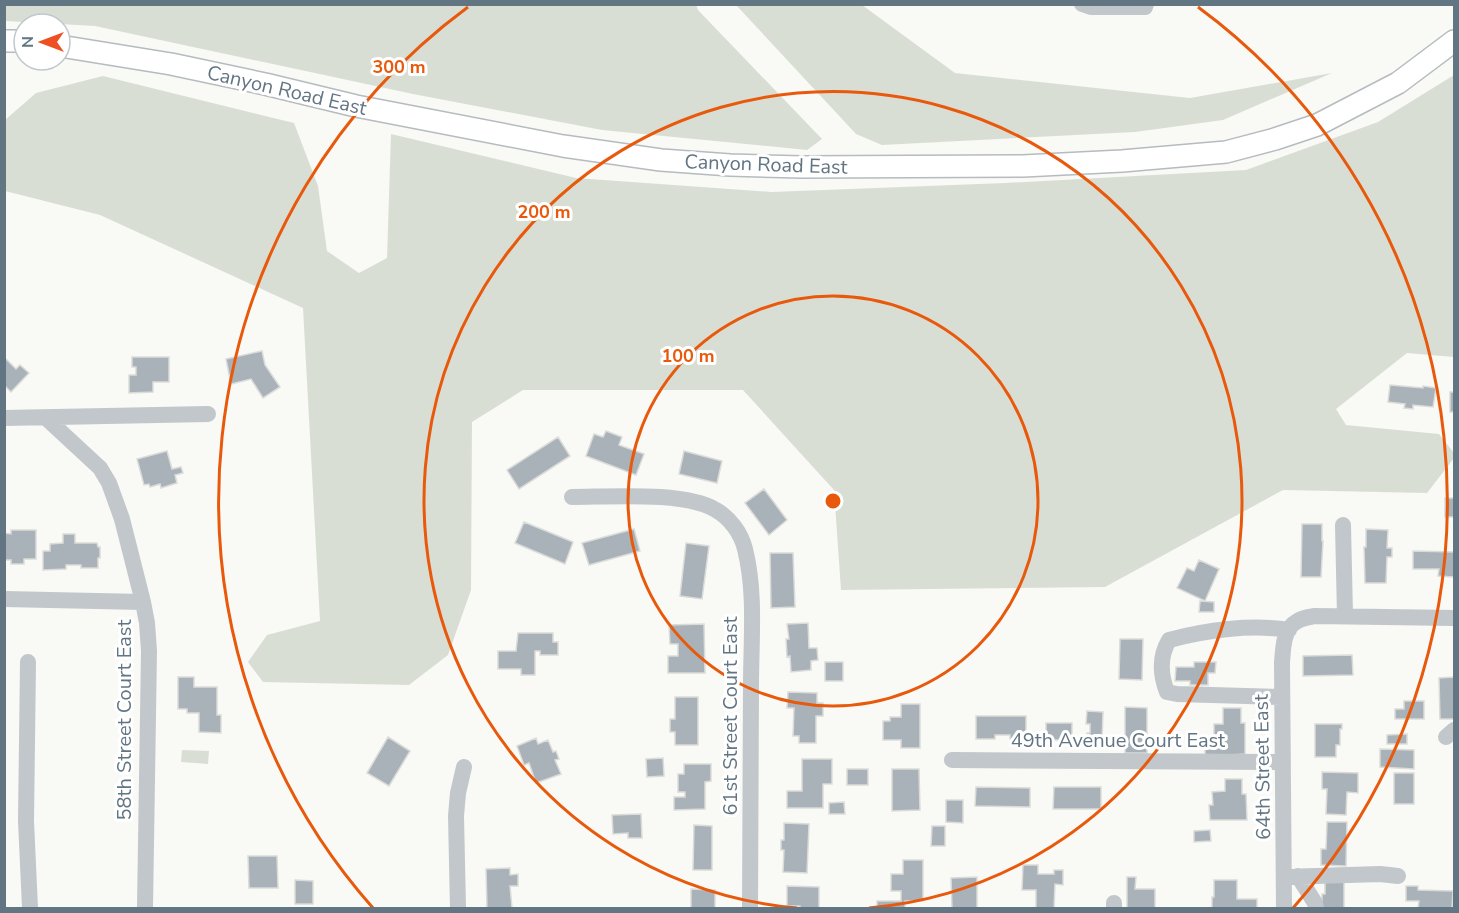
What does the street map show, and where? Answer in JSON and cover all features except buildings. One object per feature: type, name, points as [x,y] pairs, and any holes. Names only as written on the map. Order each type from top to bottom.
[{"type":"main road","name":"Canyon Road East","points":[[72,48],[171,64],[356,106],[563,146],[661,160],[802,167],[1023,166],[1122,161],[1226,152],[1275,139],[1317,125],[1398,82],[1455,41]]},
{"type":"street","points":[[1082,4],[1090,7],[1145,7],[1146,4]]},
{"type":"street","points":[[4,418],[208,414]]},
{"type":"street","name":"58th Street Court East","points":[[46,418],[100,468],[110,483],[122,519],[143,602],[149,651],[145,909]]},
{"type":"street","name":"61st Street Court East","points":[[572,497],[685,499],[716,509],[724,515],[740,535],[749,572],[753,634],[750,909]]},
{"type":"street","points":[[1343,525],[1345,616]]},
{"type":"street","points":[[4,599],[143,602]]},
{"type":"street","points":[[1282,697],[1167,692],[1162,679],[1161,664],[1164,649],[1169,640],[1186,636],[1235,629],[1290,628],[1296,621],[1315,616],[1455,618]]},
{"type":"street","name":"64th Street East","points":[[1284,909],[1291,877],[1283,762],[1282,663],[1284,641],[1290,628]]},
{"type":"street","points":[[28,663],[26,821],[30,909]]},
{"type":"street","name":"49th Avenue Court East","points":[[952,760],[1283,762]]},
{"type":"street","points":[[458,909],[456,816],[464,767]]},
{"type":"street","points":[[1291,877],[1380,874],[1398,876]]},
{"type":"street","points":[[1291,877],[1316,903],[1316,909]]},
{"type":"shaded area","points":[[4,5],[696,5],[698,10],[822,139],[807,150],[602,130],[413,94],[95,26],[72,25],[72,12],[12,12],[12,21],[5,21]]},
{"type":"shaded area","points":[[736,5],[862,5],[955,73],[1190,98],[1332,73],[1223,120],[1135,132],[882,145],[856,134]]},
{"type":"shaded area","points":[[1454,75],[1454,357],[1407,353],[1336,409],[1346,425],[1439,434],[1454,453],[1454,458],[1427,493],[1283,490],[1105,587],[841,590],[834,490],[743,390],[523,390],[472,422],[471,590],[448,655],[409,685],[263,682],[248,662],[267,635],[320,621],[303,308],[100,215],[5,191],[5,120],[36,93],[103,76],[294,123],[318,186],[327,251],[359,273],[387,258],[391,134],[576,178],[772,192],[1005,183],[1246,170],[1378,122]]},
{"type":"shaded area","points":[[182,750],[209,751],[208,764],[181,762]]}]
